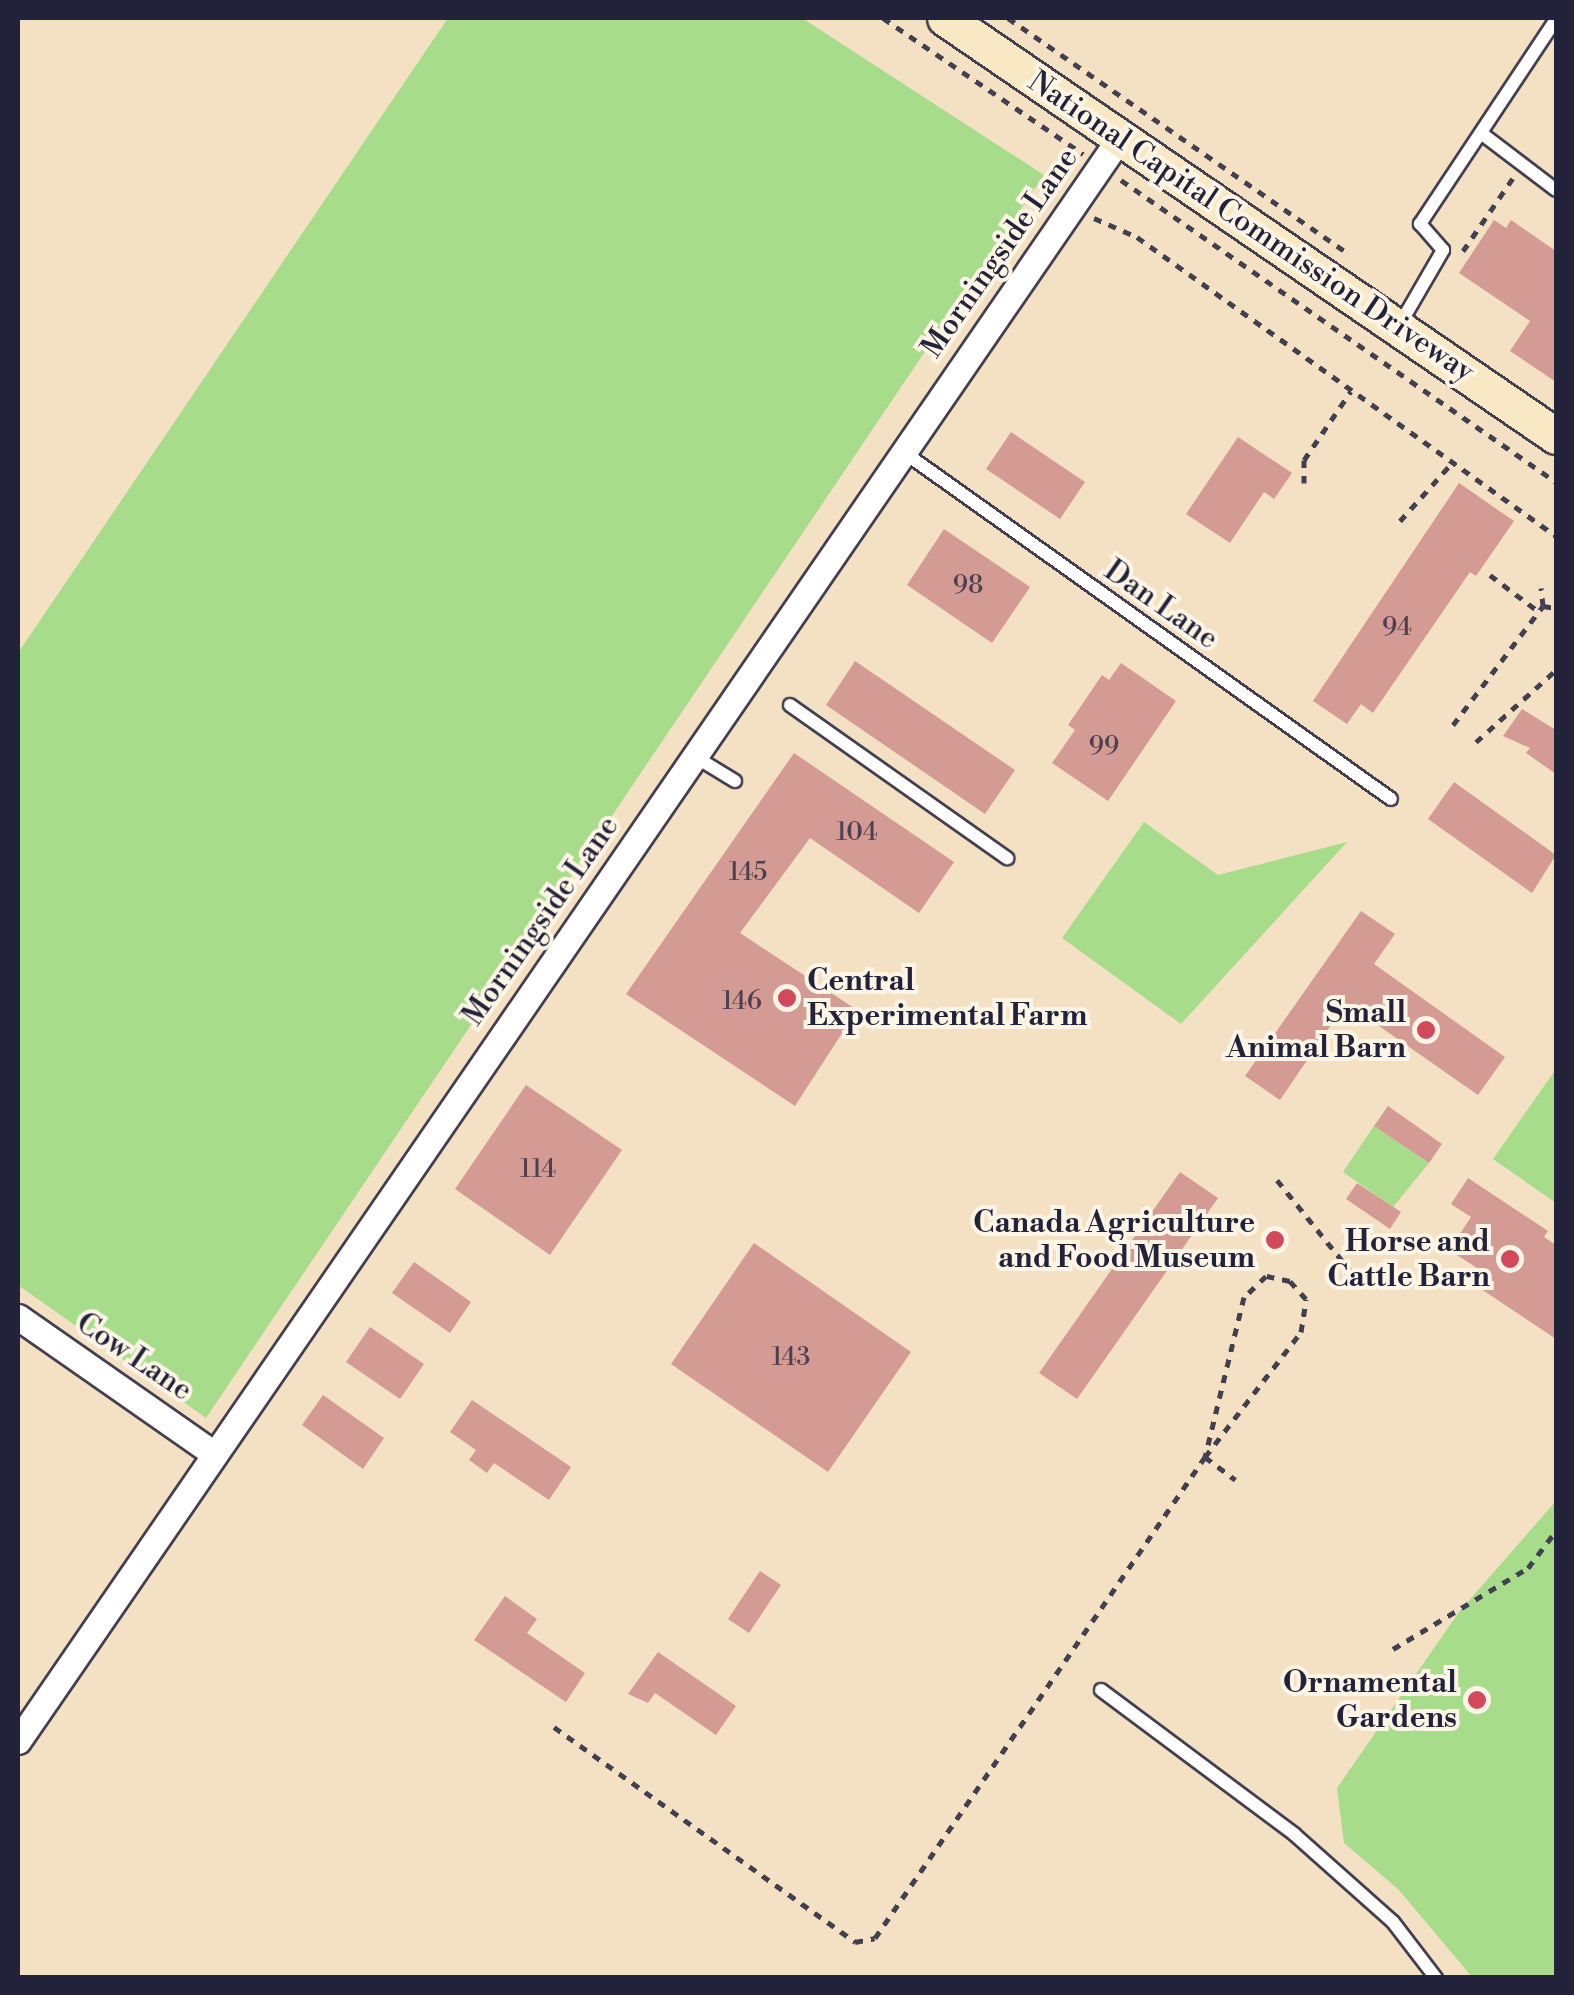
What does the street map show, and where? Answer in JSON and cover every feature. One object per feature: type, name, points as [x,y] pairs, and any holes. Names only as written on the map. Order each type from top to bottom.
[{"type":"street","name":"National Capital Commission Driveway","points":[[946,18],[1110,152],[1398,326],[1556,436]]},
{"type":"street","name":"Morningside Lane","points":[[18,1740],[1110,152]]},
{"type":"street","name":"Cow Lane","points":[[18,1317],[213,1453]]},
{"type":"lane","points":[[1398,326],[1442,250],[1420,224],[1556,19]]},
{"type":"lane","points":[[1481,134],[1556,190]]},
{"type":"lane","name":"Dan Lane","points":[[902,451],[1391,799]]},
{"type":"lane","points":[[790,704],[1008,858]]},
{"type":"lane","points":[[694,756],[735,782]]},
{"type":"lane","points":[[1102,1690],[1294,1834],[1393,1922],[1436,1978]]},
{"type":"path","points":[[883,18],[1110,152],[1556,482]]},
{"type":"path","points":[[1008,18],[1352,256]]},
{"type":"path","points":[[1453,266],[1522,164]]},
{"type":"path","points":[[1070,210],[1136,237],[1556,536]]},
{"type":"path","points":[[1304,483],[1304,460],[1351,392]]},
{"type":"path","points":[[1400,520],[1452,462]]},
{"type":"path","points":[[1490,576],[1540,609],[1556,608]]},
{"type":"path","points":[[1453,726],[1540,609],[1541,588]]},
{"type":"path","points":[[1476,742],[1556,670]]},
{"type":"path","points":[[1276,1180],[1361,1284]]},
{"type":"path","points":[[554,1727],[855,1942],[875,1938],[1205,1457],[1300,1332],[1306,1298],[1290,1282],[1266,1276],[1244,1296],[1205,1457]]},
{"type":"path","points":[[1205,1457],[1236,1480]]},
{"type":"path","points":[[1393,1648],[1528,1568],[1556,1532]]},
{"type":"green space","points":[[448,18],[802,18],[1044,175],[206,1418],[18,1285],[18,653]]},
{"type":"green space","points":[[1144,822],[1218,875],[1347,842],[1181,1024],[1062,938]]},
{"type":"green space","points":[[1556,1069],[1556,1203],[1493,1159]]},
{"type":"green space","points":[[1374,1126],[1429,1163],[1393,1207],[1343,1172]]},
{"type":"green space","name":"Ornamental Gardens","points":[[1556,1501],[1556,1977],[1472,1977],[1398,1889],[1344,1843],[1337,1788],[1459,1612]]},
{"type":"building","points":[[1494,220],[1506,228],[1511,220],[1556,251],[1556,382],[1510,351],[1530,321],[1459,273]]},
{"type":"building","points":[[1011,432],[1085,482],[1060,519],[986,469]]},
{"type":"building","points":[[1238,437],[1292,473],[1274,499],[1264,492],[1230,543],[1186,514]]},
{"type":"building","points":[[1459,483],[1514,521],[1476,576],[1470,572],[1373,713],[1361,704],[1347,724],[1313,701]]},
{"type":"building","points":[[944,529],[1030,587],[992,643],[907,585]]},
{"type":"building","points":[[855,661],[1015,770],[985,814],[826,705]]},
{"type":"building","points":[[1121,663],[1176,701],[1108,801],[1052,763],[1075,730],[1068,725],[1102,675],[1109,680]]},
{"type":"building","points":[[1522,709],[1556,730],[1556,774],[1526,753],[1530,748],[1503,736]]},
{"type":"building","points":[[794,753],[954,862],[919,913],[810,838],[740,933],[857,1010],[795,1106],[626,994]]},
{"type":"building","points":[[1454,782],[1556,855],[1532,893],[1428,819]]},
{"type":"building","name":"Small Animal Barn","points":[[1361,911],[1395,934],[1374,964],[1505,1057],[1478,1095],[1346,1003],[1280,1100],[1245,1076]]},
{"type":"building","points":[[526,1085],[622,1150],[550,1255],[455,1189]]},
{"type":"building","points":[[1388,1106],[1442,1144],[1429,1163],[1374,1126]]},
{"type":"building","points":[[1180,1172],[1218,1198],[1077,1399],[1039,1373]]},
{"type":"building","name":"Horse and Cattle Barn","points":[[1468,1178],[1548,1231],[1544,1237],[1556,1245],[1556,1339],[1469,1281],[1477,1268],[1449,1250],[1471,1217],[1451,1204]]},
{"type":"building","points":[[1357,1183],[1401,1212],[1390,1229],[1346,1199]]},
{"type":"building","points":[[754,1243],[911,1352],[828,1472],[671,1364]]},
{"type":"building","points":[[414,1262],[471,1302],[450,1333],[392,1293]]},
{"type":"building","points":[[370,1327],[424,1364],[400,1399],[346,1362]]},
{"type":"building","points":[[323,1395],[384,1438],[363,1469],[302,1425]]},
{"type":"building","points":[[472,1400],[571,1467],[549,1500],[494,1463],[487,1473],[469,1460],[476,1450],[450,1432]]},
{"type":"building","points":[[760,1571],[781,1585],[749,1633],[728,1619]]},
{"type":"building","points":[[505,1596],[537,1619],[527,1633],[585,1673],[566,1702],[474,1640]]},
{"type":"building","points":[[658,1652],[736,1706],[716,1735],[655,1693],[648,1703],[628,1694]]},
{"type":"place","name":"Central Experimental Farm","points":[[787,998]]},
{"type":"place","name":"Small Animal Barn","points":[[1426,1030]]},
{"type":"place","name":"Canada Agriculture and Food Museum","points":[[1275,1240]]},
{"type":"place","name":"Horse and Cattle Barn","points":[[1510,1259]]},
{"type":"place","name":"Ornamental Gardens","points":[[1477,1700]]}]
